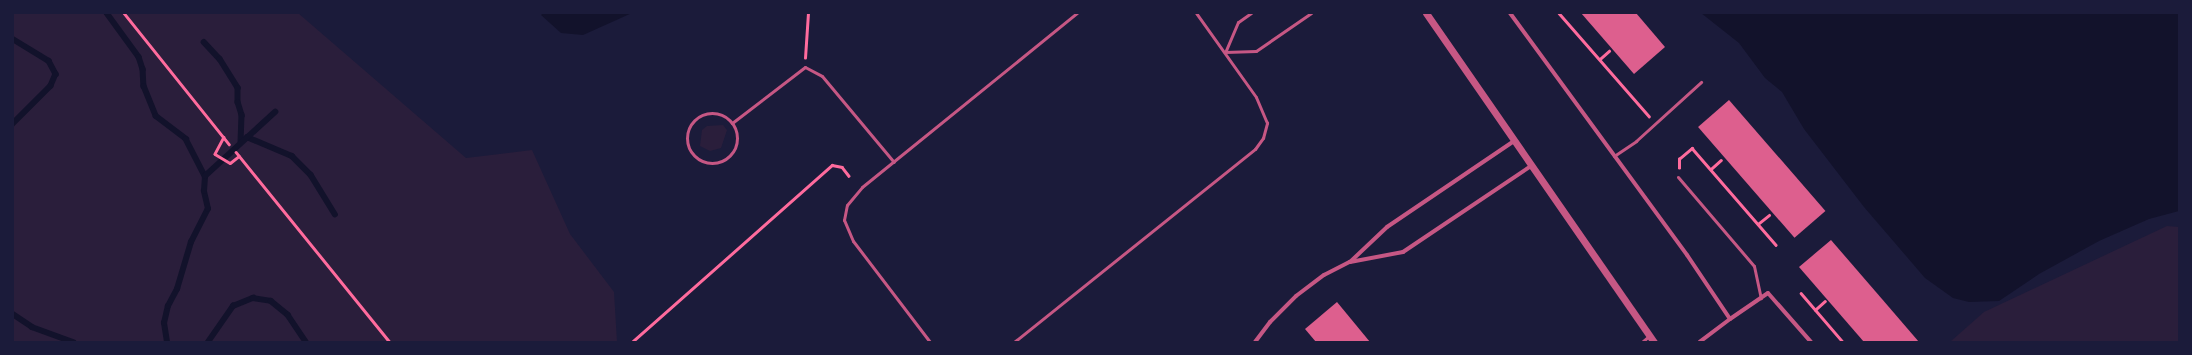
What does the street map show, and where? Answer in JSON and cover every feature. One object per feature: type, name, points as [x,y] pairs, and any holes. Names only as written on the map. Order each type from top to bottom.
[{"type":"street","points":[[1426,13],[1652,339]]},
{"type":"street","points":[[1510,13],[1730,319]]},
{"type":"street","points":[[1350,262],[1387,227],[1514,141]]},
{"type":"street","points":[[1255,342],[1282,308],[1324,275],[1350,262],[1403,252],[1531,166]]},
{"type":"street","points":[[1700,342],[1768,293],[1811,342]]},
{"type":"lane","points":[[930,342],[853,242],[844,220],[847,205],[862,187],[1077,13]]},
{"type":"lane","points":[[1014,342],[1255,149],[1266,131],[1267,123],[1256,97],[1196,13]]},
{"type":"lane","points":[[1225,52],[1238,22],[1251,13]]},
{"type":"lane","points":[[1225,52],[1256,51],[1311,13]]},
{"type":"lane","points":[[732,123],[805,67],[822,76],[894,162]]},
{"type":"lane","points":[[1614,156],[1655,123],[1701,82]]},
{"type":"lane","points":[[704,114],[720,114],[732,123],[737,139],[730,154],[716,162],[707,162],[693,154],[688,139],[688,131],[697,118],[704,114]]},
{"type":"lane","points":[[1678,176],[1754,266],[1761,298]]},
{"type":"lane","points":[[1642,342],[1652,339]]},
{"type":"path","points":[[124,13],[229,144]]},
{"type":"path","points":[[805,67],[808,13]]},
{"type":"path","points":[[1558,13],[1600,58],[1655,123]]},
{"type":"path","points":[[1600,58],[1609,51]]},
{"type":"path","points":[[224,137],[215,154],[228,162],[239,156]]},
{"type":"path","points":[[1678,176],[1679,160],[1692,148],[1776,245]]},
{"type":"path","points":[[236,152],[390,342]]},
{"type":"path","points":[[1711,169],[1721,160]]},
{"type":"path","points":[[632,342],[832,165],[838,165],[849,176]]},
{"type":"path","points":[[1758,224],[1768,215]]},
{"type":"path","points":[[1801,293],[1843,342]]},
{"type":"path","points":[[1816,310],[1825,301]]},
{"type":"shaded area","points":[[13,13],[298,13],[466,158],[532,150],[570,234],[614,292],[617,342],[13,342]]},
{"type":"shaded area","points":[[543,13],[632,13],[583,35],[561,33],[541,15]]},
{"type":"shaded area","points":[[1701,13],[2179,13],[2179,211],[2149,219],[2099,241],[2039,274],[1999,301],[1969,302],[1953,298],[1925,278],[1864,207],[1804,129],[1782,92],[1765,78],[1739,43]]},
{"type":"shaded area","points":[[723,125],[727,130],[721,148],[710,151],[700,146],[702,130],[707,126]]},
{"type":"shaded area","points":[[2167,226],[2179,227],[2179,342],[1950,342],[1984,312]]},
{"type":"building","points":[[1581,13],[1636,13],[1665,47],[1634,74]]},
{"type":"building","points":[[1729,100],[1825,211],[1794,238],[1698,127]]},
{"type":"building","points":[[1831,240],[1919,342],[1864,342],[1799,267]]},
{"type":"building","points":[[1337,302],[1370,342],[1316,342],[1305,329]]},
{"type":"waterway","points":[[107,13],[139,57],[143,69],[144,86],[156,116],[186,139],[205,176]]},
{"type":"waterway","points":[[13,39],[49,61],[56,74],[51,86],[13,124]]},
{"type":"waterway","points":[[204,42],[220,59],[238,88],[238,102],[242,115],[241,141]]},
{"type":"waterway","points":[[167,342],[164,323],[168,306],[177,289],[191,242],[208,209],[204,191],[205,176],[275,112]]},
{"type":"waterway","points":[[247,137],[292,156],[311,175],[335,214]]},
{"type":"waterway","points":[[208,342],[233,306],[253,298],[271,301],[288,315],[306,342]]},
{"type":"waterway","points":[[13,314],[32,327],[73,342]]}]
